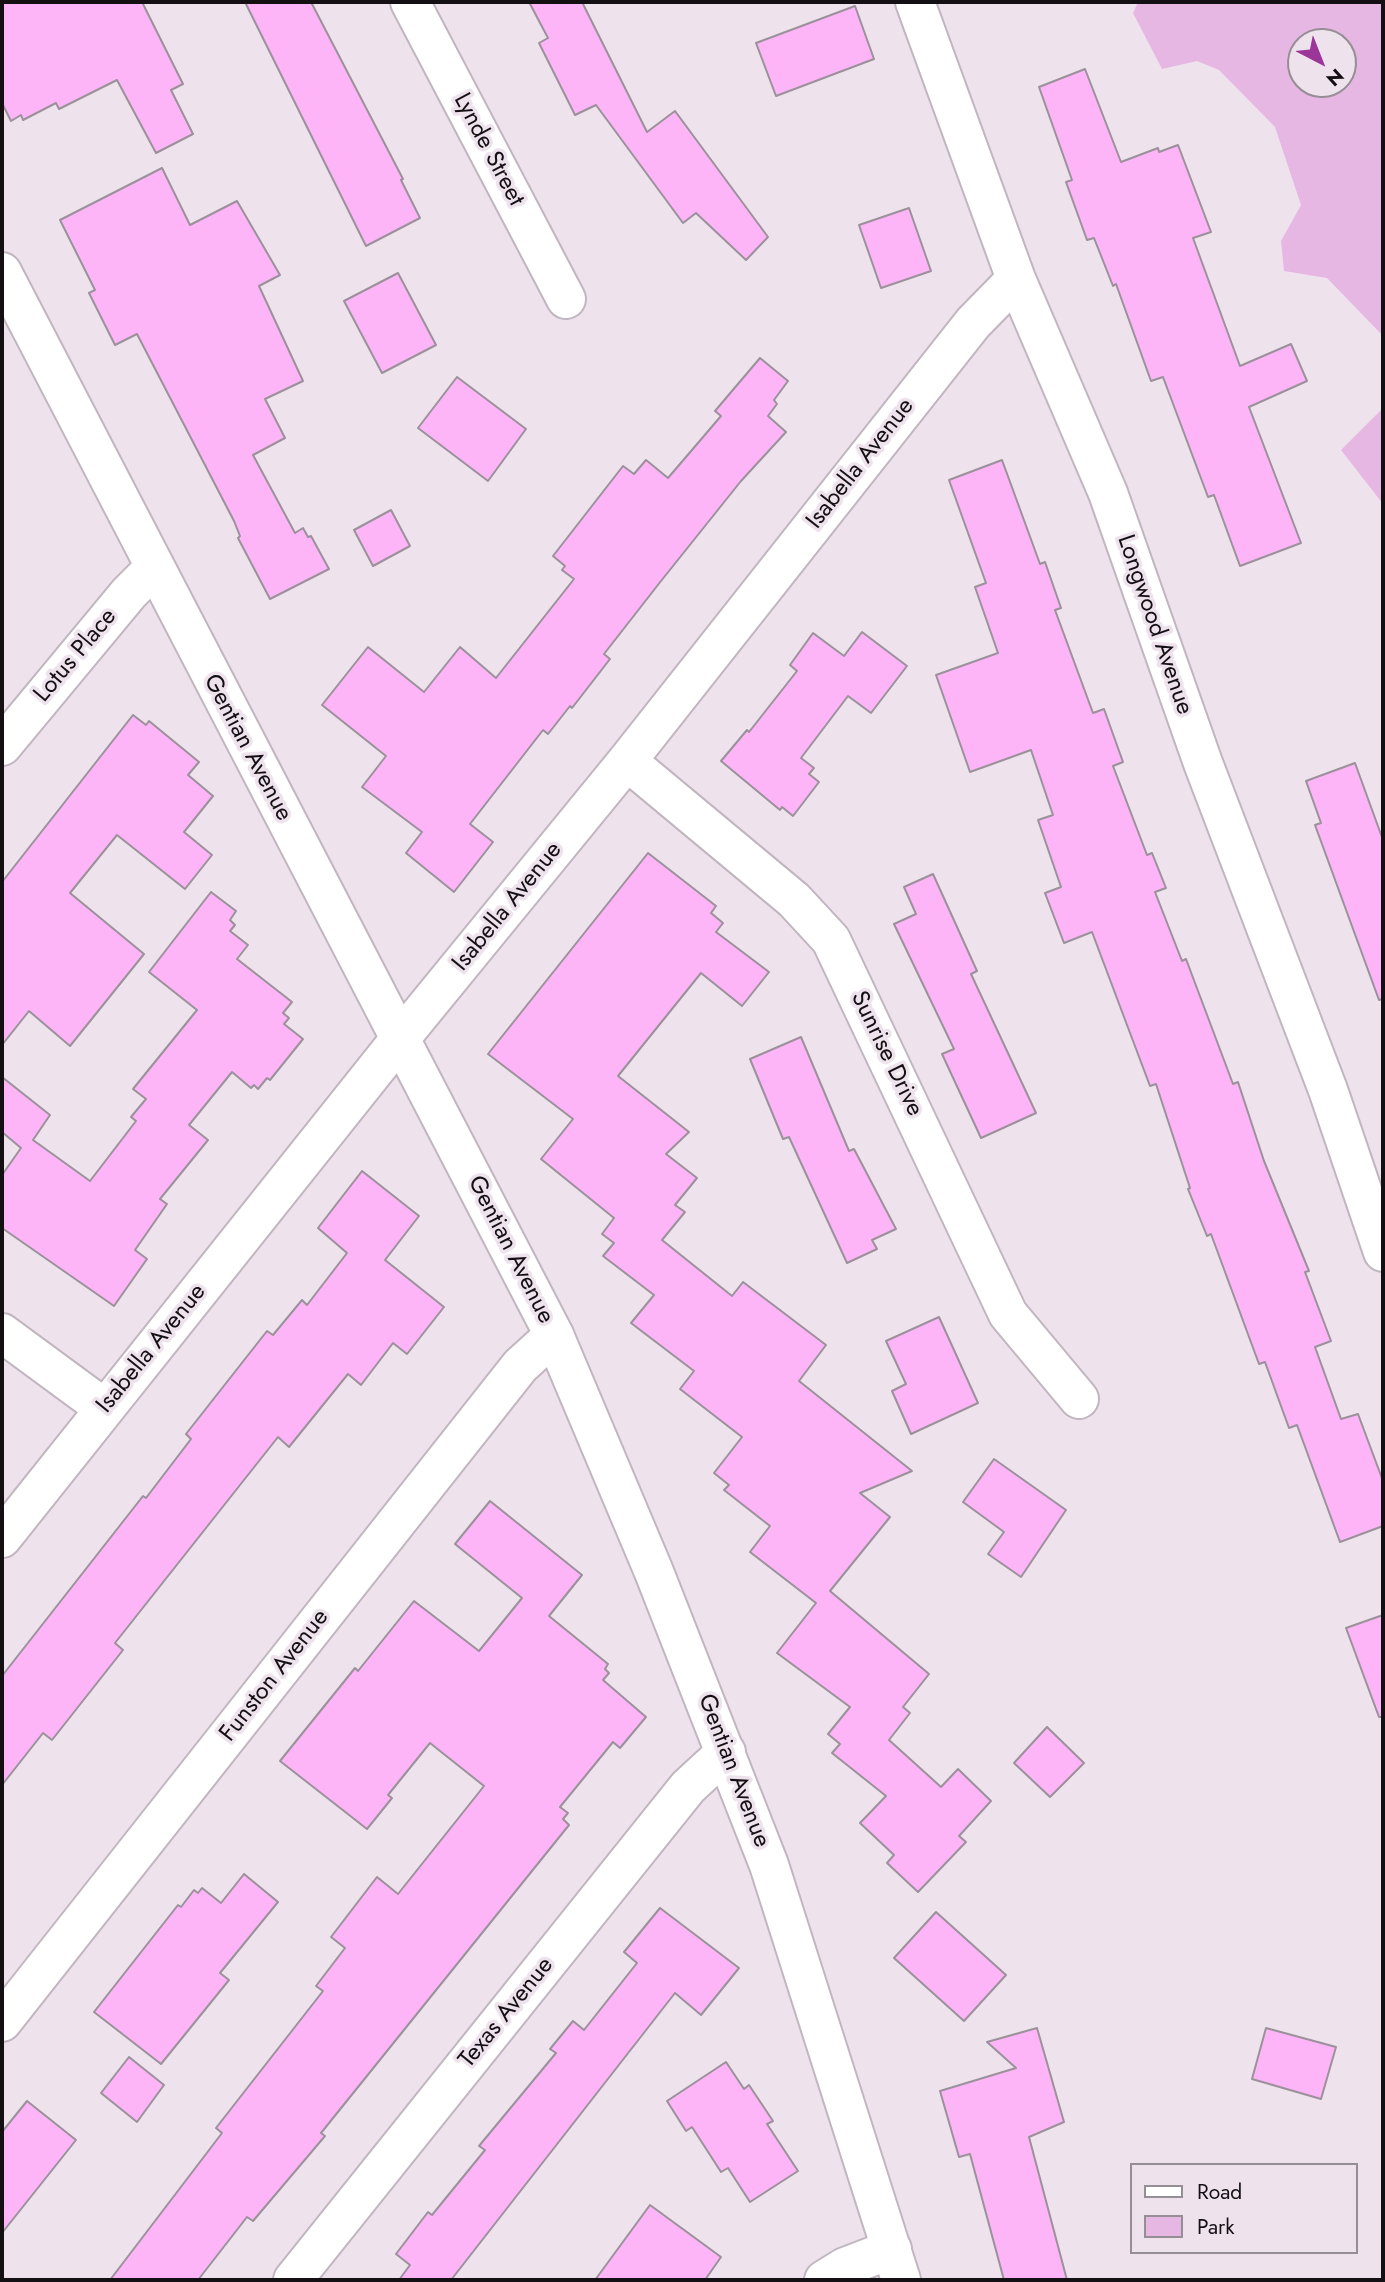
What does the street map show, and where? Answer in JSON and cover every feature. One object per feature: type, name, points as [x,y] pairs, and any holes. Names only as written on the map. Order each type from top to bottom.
[{"type":"street","name":"Lynde Street","points":[[410,2],[566,299]]},
{"type":"street","name":"Longwood Avenue","points":[[915,2],[1016,279],[1108,493],[1203,763],[1328,1090],[1383,1252]]},
{"type":"street","name":"Gentian Avenue","points":[[2,272],[153,569],[554,1335],[726,1752],[769,1865],[897,2265]]},
{"type":"street","name":"Isabella Avenue","points":[[2,1538],[399,1040],[627,761],[973,323],[1016,279]]},
{"type":"street","name":"Lotus Place","points":[[4,738],[129,593],[153,569]]},
{"type":"street","name":"Sunrise Drive","points":[[627,761],[794,900],[831,940],[1008,1314],[1079,1399]]},
{"type":"street","points":[[2,1333],[104,1408]]},
{"type":"street","name":"Funston Avenue","points":[[2,2022],[511,1377],[554,1335]]},
{"type":"street","name":"Texas Avenue","points":[[293,2280],[688,1787],[726,1752]]},
{"type":"street","points":[[824,2280],[845,2267],[897,2265]]},
{"type":"green space","points":[[1138,2],[1383,2],[1383,336],[1327,278],[1284,271],[1281,241],[1301,205],[1275,127],[1219,70],[1197,61],[1162,69],[1133,13]]},
{"type":"green space","points":[[1383,408],[1383,504],[1341,450]]},
{"type":"building","points":[[2,2],[142,2],[183,84],[171,90],[193,134],[156,153],[117,80],[59,109],[56,103],[23,120],[21,115],[11,121],[2,103]]},
{"type":"building","points":[[245,2],[311,2],[403,179],[401,180],[420,218],[366,246]]},
{"type":"building","points":[[529,2],[582,2],[647,132],[675,111],[768,237],[746,260],[696,213],[683,223],[596,105],[575,115],[539,43],[548,38]]},
{"type":"building","points":[[855,6],[874,59],[776,96],[756,43]]},
{"type":"building","points":[[1085,69],[1121,162],[1158,148],[1159,152],[1178,145],[1211,232],[1193,238],[1240,366],[1291,344],[1307,381],[1249,407],[1301,543],[1240,566],[1214,495],[1208,497],[1163,377],[1151,381],[1116,284],[1113,286],[1094,238],[1087,240],[1066,182],[1072,180],[1039,87]]},
{"type":"building","points":[[162,168],[190,225],[237,201],[280,275],[259,286],[303,381],[265,399],[285,438],[253,455],[295,533],[303,528],[308,537],[311,536],[329,569],[270,599],[238,538],[240,536],[234,521],[137,334],[115,345],[89,293],[95,290],[60,220]]},
{"type":"building","points":[[909,208],[931,271],[881,288],[859,225]]},
{"type":"building","points":[[398,273],[436,345],[382,373],[344,301]]},
{"type":"building","points":[[760,358],[788,381],[774,400],[777,404],[768,416],[786,432],[741,481],[604,654],[610,659],[572,708],[570,706],[548,734],[543,730],[470,824],[493,842],[454,892],[406,853],[422,832],[362,787],[386,756],[322,705],[368,647],[424,692],[460,647],[496,678],[574,579],[562,570],[565,566],[553,556],[623,466],[634,474],[646,460],[668,478],[721,416],[715,411]]},
{"type":"building","points":[[457,377],[526,429],[488,481],[418,428]]},
{"type":"building","points":[[1002,460],[1040,564],[1045,562],[1061,608],[1055,610],[1093,713],[1104,709],[1123,762],[1113,766],[1147,855],[1152,853],[1166,888],[1155,892],[1182,961],[1186,959],[1233,1084],[1238,1082],[1264,1161],[1309,1271],[1305,1272],[1331,1341],[1315,1347],[1341,1419],[1358,1414],[1383,1481],[1383,1526],[1340,1542],[1297,1425],[1289,1428],[1265,1362],[1259,1364],[1211,1234],[1207,1236],[1188,1189],[1190,1188],[1156,1084],[1150,1086],[1092,932],[1064,943],[1045,893],[1061,887],[1038,820],[1053,815],[1031,750],[970,772],[936,675],[998,653],[975,587],[986,583],[949,480]]},
{"type":"building","points":[[391,510],[410,546],[373,566],[354,530]]},
{"type":"building","points":[[862,632],[907,666],[871,713],[848,696],[801,758],[814,768],[809,774],[819,782],[793,816],[782,807],[780,810],[721,761],[747,730],[749,732],[797,671],[790,665],[813,633],[844,656]]},
{"type":"building","points":[[133,715],[146,725],[149,721],[199,762],[188,775],[213,796],[184,832],[212,855],[185,889],[117,835],[70,893],[144,954],[70,1046],[29,1011],[2,1045],[2,882]]},
{"type":"building","points":[[1355,763],[1383,840],[1383,999],[1379,1000],[1315,825],[1321,823],[1306,781]]},
{"type":"building","points":[[648,853],[716,906],[711,913],[723,923],[716,932],[769,972],[742,1006],[701,973],[618,1076],[689,1132],[666,1154],[697,1178],[675,1205],[685,1212],[662,1240],[732,1296],[743,1282],[826,1345],[799,1381],[912,1471],[860,1493],[890,1517],[830,1591],[929,1674],[903,1707],[910,1713],[889,1740],[941,1787],[958,1769],[991,1801],[959,1836],[966,1842],[918,1892],[887,1863],[894,1855],[860,1823],[886,1796],[832,1753],[840,1744],[828,1734],[850,1707],[777,1653],[816,1603],[750,1552],[770,1526],[724,1490],[729,1485],[714,1473],[742,1437],[680,1389],[694,1371],[631,1323],[654,1295],[603,1256],[614,1243],[602,1234],[614,1218],[541,1159],[573,1119],[488,1054]]},
{"type":"building","points":[[933,874],[977,971],[971,974],[1036,1113],[981,1138],[942,1054],[954,1049],[894,924],[916,914],[904,887]]},
{"type":"building","points":[[211,892],[236,911],[230,920],[235,925],[230,931],[248,945],[237,959],[292,1002],[283,1013],[289,1018],[284,1024],[303,1039],[270,1080],[267,1078],[258,1089],[254,1085],[251,1088],[232,1072],[189,1125],[208,1140],[160,1199],[167,1204],[135,1250],[147,1259],[114,1306],[2,1228],[2,1175],[21,1148],[2,1132],[2,1077],[50,1115],[33,1140],[90,1181],[136,1121],[131,1117],[146,1099],[133,1089],[197,1010],[149,972]]},
{"type":"building","points":[[801,1037],[849,1151],[854,1149],[896,1229],[872,1240],[877,1249],[847,1263],[789,1137],[783,1139],[750,1059]]},
{"type":"building","points":[[362,1171],[419,1216],[385,1260],[444,1307],[407,1354],[393,1343],[361,1385],[348,1374],[289,1447],[278,1437],[115,1643],[123,1650],[52,1740],[43,1733],[2,1785],[2,1676],[143,1496],[146,1498],[191,1439],[186,1434],[267,1331],[273,1335],[302,1300],[307,1305],[347,1253],[318,1228]]},
{"type":"building","points":[[939,1317],[978,1403],[911,1434],[892,1391],[906,1384],[886,1341]]},
{"type":"building","points":[[994,1459],[1066,1510],[1021,1577],[988,1554],[1004,1532],[963,1502]]},
{"type":"building","points":[[490,1501],[582,1575],[549,1616],[608,1664],[605,1669],[609,1673],[603,1680],[646,1717],[620,1748],[613,1742],[560,1807],[568,1813],[563,1819],[569,1825],[321,2133],[325,2136],[253,2221],[247,2217],[198,2280],[110,2280],[222,2133],[216,2128],[323,1991],[316,1986],[345,1948],[331,1937],[377,1877],[398,1894],[484,1786],[430,1743],[388,1795],[392,1798],[367,1829],[280,1761],[355,1668],[358,1671],[414,1601],[479,1651],[522,1598],[455,1544]]},
{"type":"building","points":[[1383,1615],[1383,1717],[1379,1717],[1346,1628]]},
{"type":"building","points":[[1047,1727],[1084,1763],[1050,1797],[1014,1763]]},
{"type":"building","points":[[244,1874],[278,1902],[220,1973],[229,1980],[161,2064],[94,2012],[178,1905],[181,1907],[194,1890],[198,1893],[202,1888],[221,1903]]},
{"type":"building","points":[[660,1908],[739,1968],[701,2015],[675,1993],[451,2280],[399,2280],[410,2265],[396,2254],[428,2212],[432,2215],[485,2150],[479,2146],[556,2053],[550,2049],[573,2021],[584,2030],[637,1963],[624,1952]]},
{"type":"building","points":[[936,1912],[1006,1975],[964,2021],[894,1958]]},
{"type":"building","points":[[1037,2028],[1064,2122],[1029,2137],[1067,2280],[1004,2280],[970,2154],[959,2157],[940,2091],[1016,2068],[987,2042]]},
{"type":"building","points":[[1266,2028],[1336,2047],[1321,2099],[1252,2079]]},
{"type":"building","points":[[129,2057],[164,2085],[137,2122],[101,2093]]},
{"type":"building","points":[[726,2062],[744,2089],[749,2085],[773,2121],[767,2124],[798,2171],[750,2202],[728,2168],[721,2172],[692,2127],[686,2131],[667,2101]]},
{"type":"building","points":[[27,2101],[76,2140],[2,2233],[2,2132]]},
{"type":"building","points":[[650,2205],[721,2257],[705,2280],[595,2280]]}]
